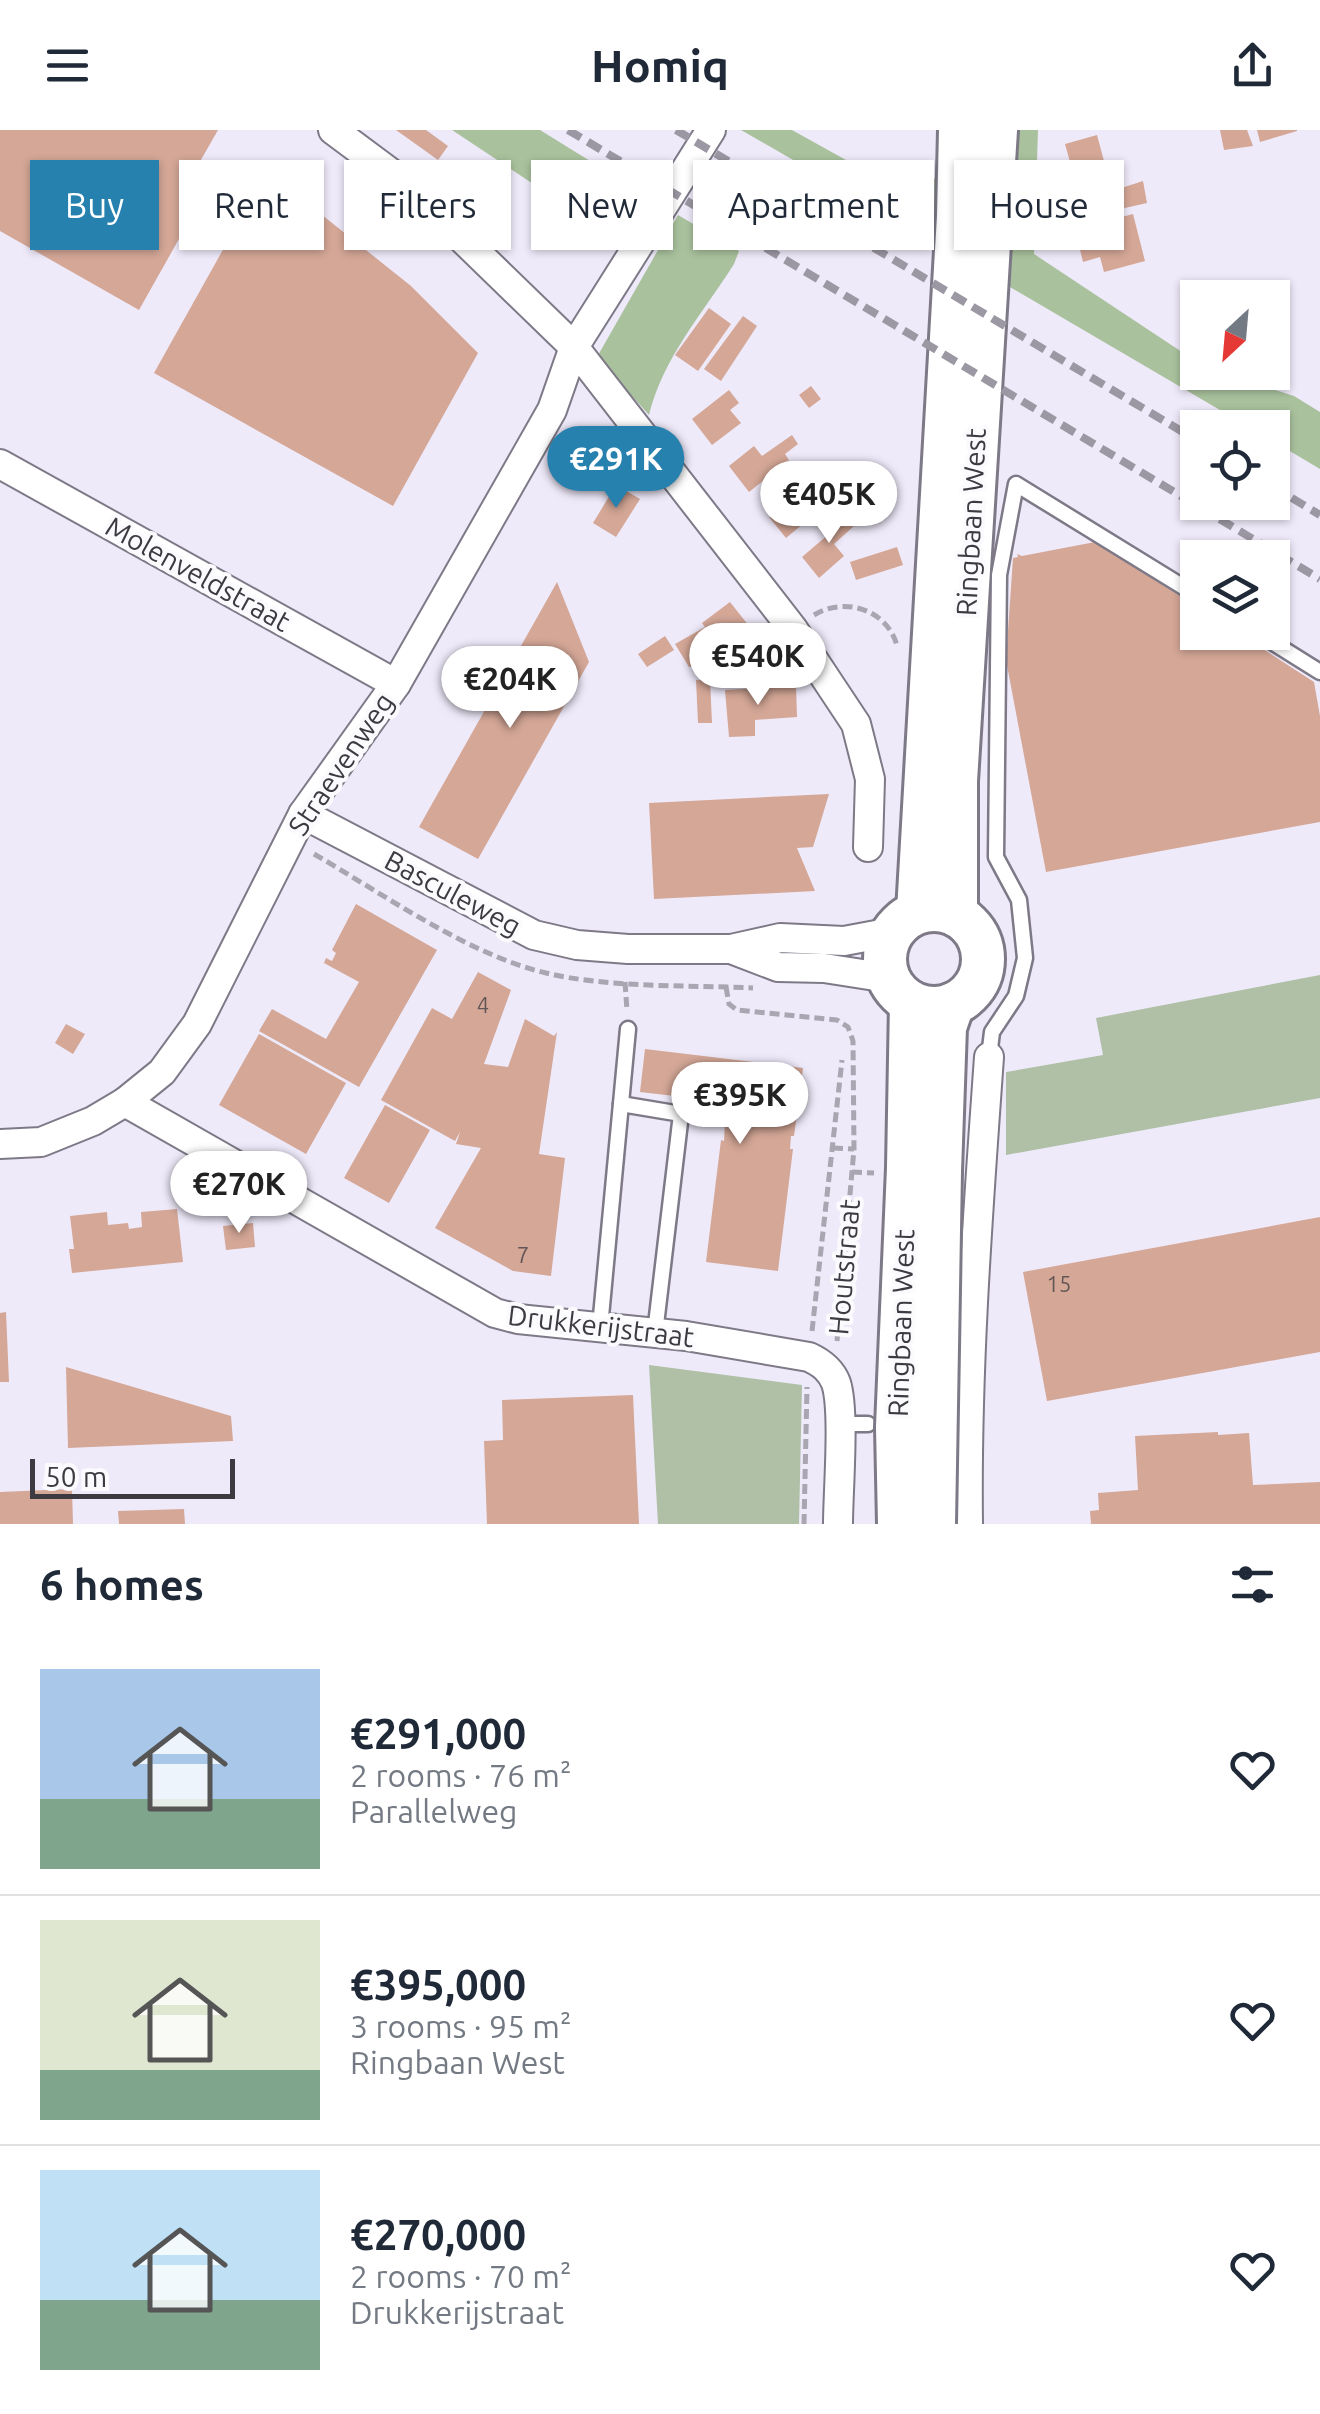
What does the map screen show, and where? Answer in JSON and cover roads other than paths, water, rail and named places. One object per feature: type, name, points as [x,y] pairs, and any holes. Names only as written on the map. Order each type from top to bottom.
[{"type":"main road","name":"Ringbaan West","points":[[922,920],[960,130]]},
{"type":"main road","name":"Ringbaan West","points":[[922,920],[956,781],[996,130]]},
{"type":"main road","points":[[922,920],[973,929],[982,949],[982,971],[971,991],[954,1004],[932,1008],[900,990],[885,955],[922,920]]},
{"type":"main road","name":"Ringbaan West","points":[[900,990],[908,1171],[934,1394],[934,1524]]},
{"type":"main road","name":"Ringbaan West","points":[[899,1524],[897,1427],[908,1171],[954,1004]]},
{"type":"street","points":[[333,130],[406,185],[574,347],[793,629],[856,724],[870,779],[868,847]]},
{"type":"street","name":"Straevenweg","points":[[0,1144],[41,1142],[93,1121],[125,1102],[162,1072],[197,1024],[303,814],[396,684],[552,410],[574,347],[712,130]]},
{"type":"street","name":"Molenveldstraat","points":[[0,464],[396,684]]},
{"type":"street","name":"Basculeweg","points":[[303,814],[534,935],[577,945],[731,950],[780,938],[844,940],[922,920]]},
{"type":"street","name":"Basculeweg","points":[[731,950],[778,967],[824,968],[900,990]]},
{"type":"street","points":[[968,1524],[959,1426],[965,1265],[989,1057]]},
{"type":"street","name":"Drukkerijstraat","points":[[125,1102],[495,1313],[518,1319],[655,1333],[818,1363]]},
{"type":"street","name":"Houtstraat","points":[[818,1363],[838,1392],[838,1524]]},
{"type":"lane","points":[[989,1057],[992,1032],[1016,996],[1025,958],[1020,900],[996,857],[999,574],[1016,484],[1180,585]]},
{"type":"lane","points":[[1285,650],[1320,672]]},
{"type":"lane","points":[[600,1327],[628,1029]]},
{"type":"lane","points":[[621,1104],[681,1114],[655,1333]]},
{"type":"lane","points":[[839,1424],[868,1424]]},
{"type":"railway","points":[[568,130],[1320,579]]},
{"type":"railway","points":[[676,130],[1180,430]]},
{"type":"railway","points":[[1290,497],[1320,515]]}]
